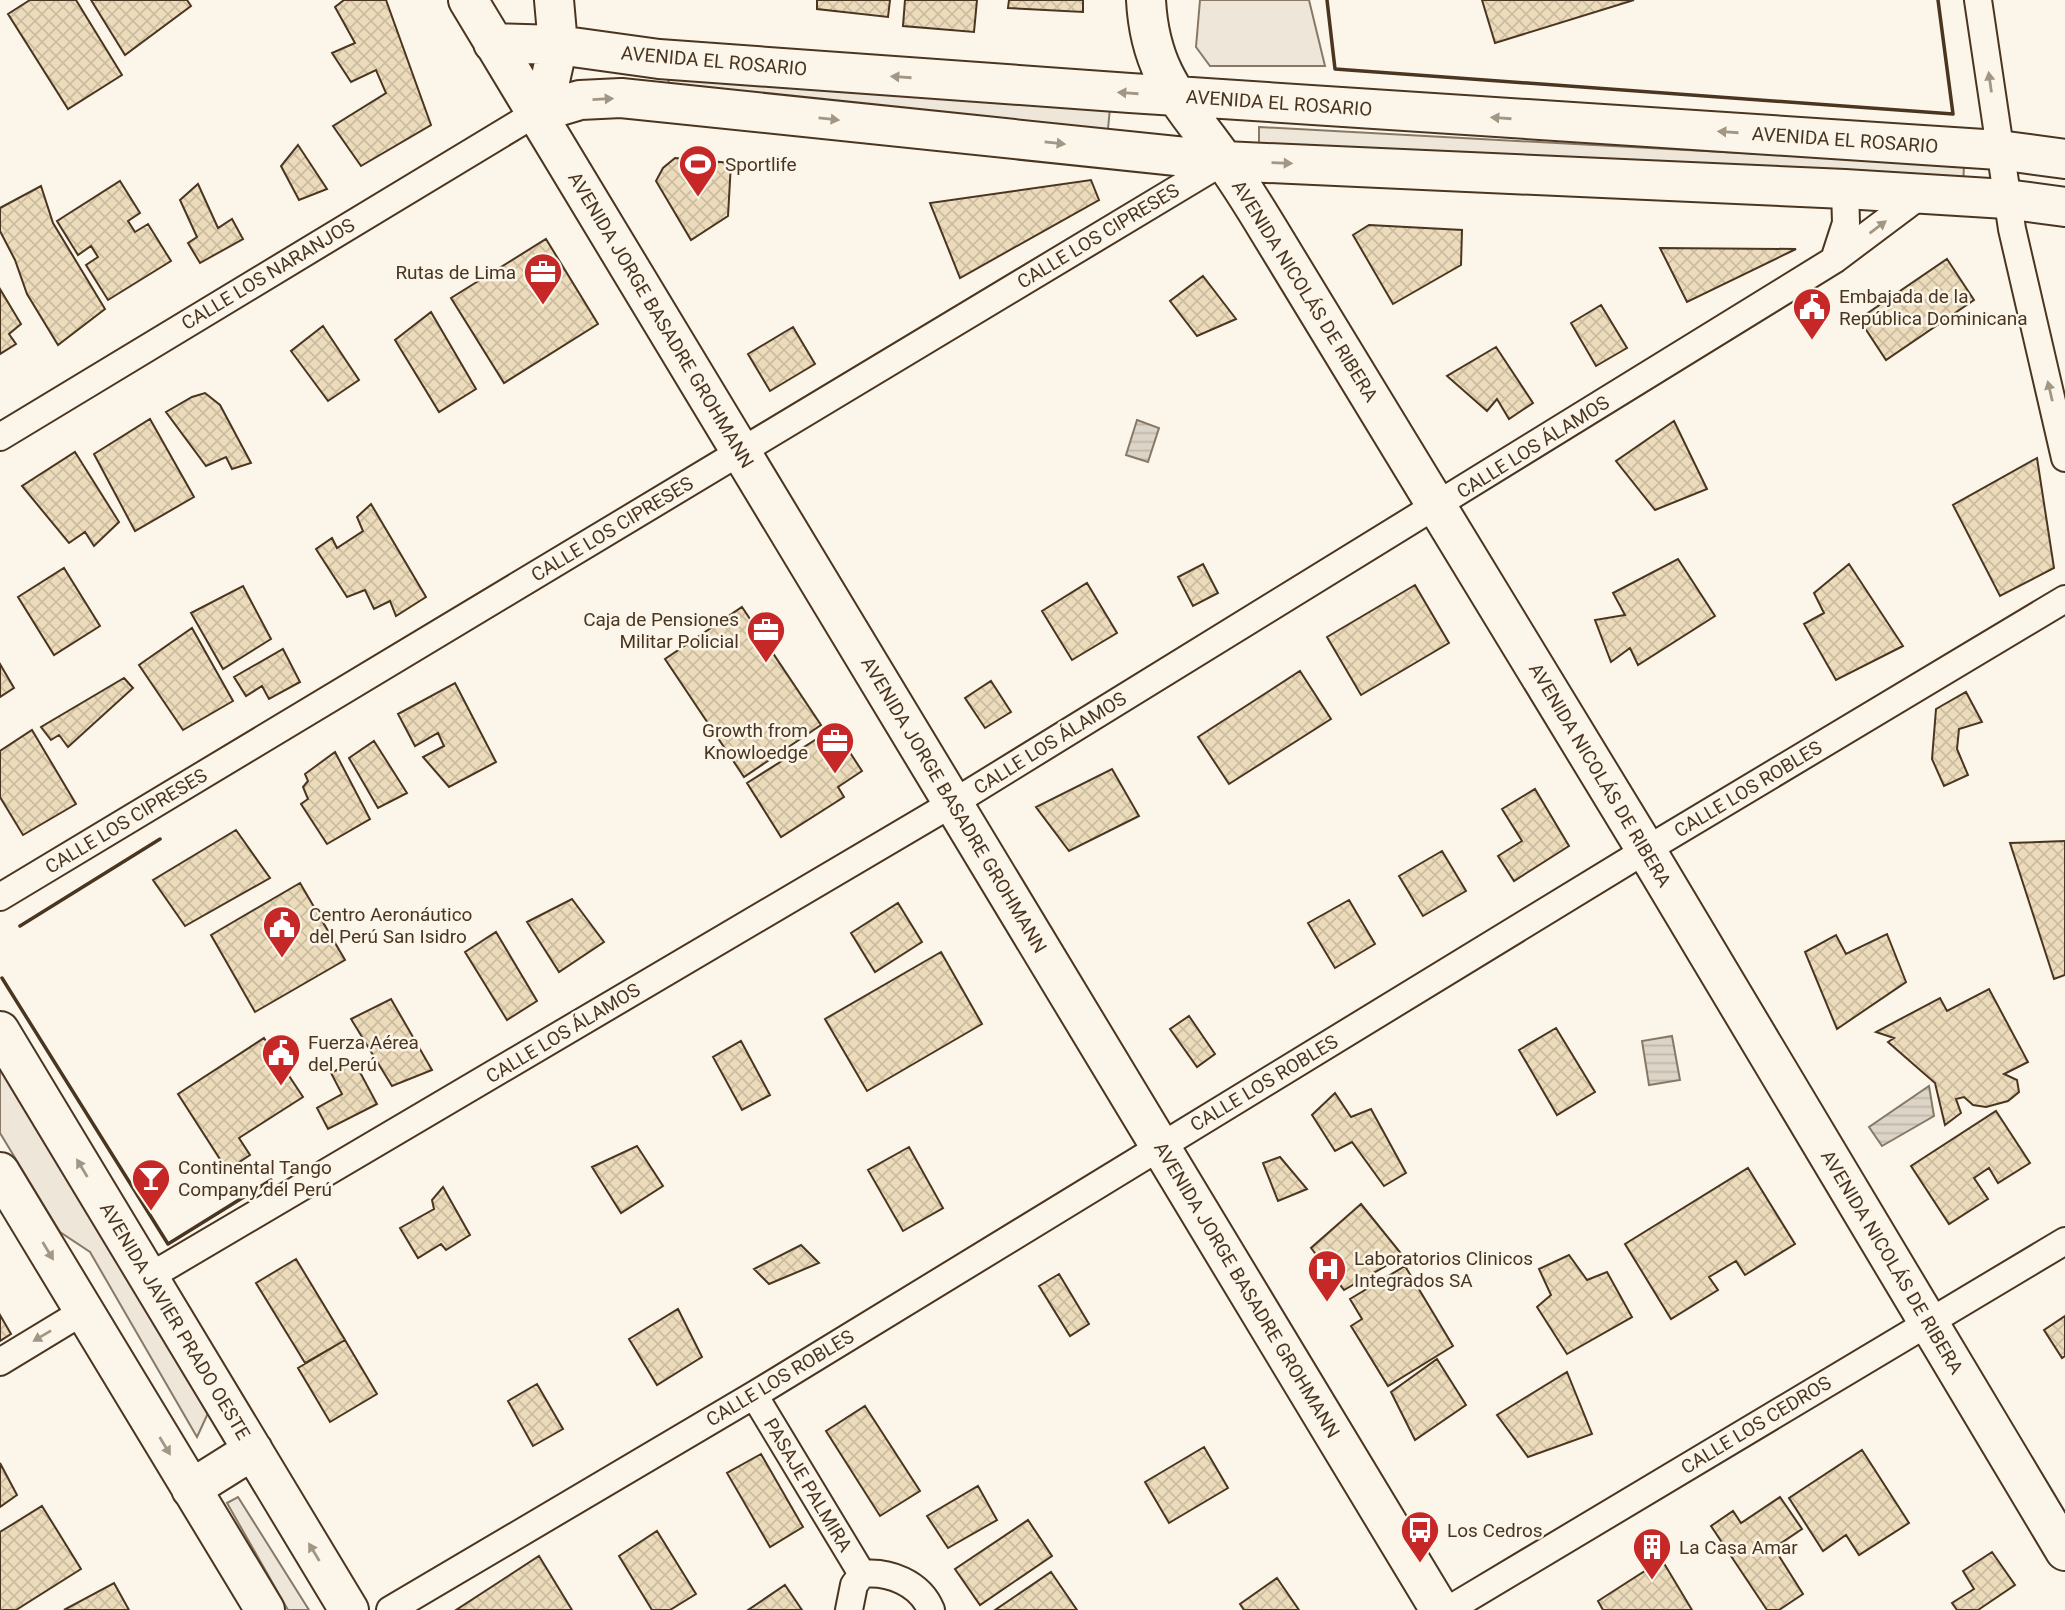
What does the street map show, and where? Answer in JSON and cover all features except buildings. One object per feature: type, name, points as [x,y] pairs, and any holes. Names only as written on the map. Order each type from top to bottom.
[{"type":"street","name":"AVENIDA JORGE BASADRE GROHMANN","points":[[468,0],[1440,1610]]},
{"type":"street","points":[[536,113],[550,81],[558,46],[554,0]]},
{"type":"street","name":"AVENIDA NICOLÁS DE RIBERA","points":[[1146,0],[1147,21],[1153,46],[1160,68],[1175,97],[1224,161],[1261,218],[1646,850],[2065,1550]]},
{"type":"street","points":[[1978,0],[2006,199],[2065,458]]},
{"type":"street","name":"AVENIDA EL ROSARIO","points":[[494,43],[558,46],[659,59],[1175,97],[1999,150],[2065,159]]},
{"type":"street","points":[[536,113],[580,100],[621,98],[1224,161],[1844,189],[2006,199],[2065,208]]},
{"type":"street","name":"CALLE LOS NARANJOS","points":[[0,437],[536,113]]},
{"type":"street","name":"CALLE LOS CIPRESES","points":[[0,897],[1224,161]]},
{"type":"street","points":[[1834,260],[1846,223],[1844,189]]},
{"type":"street","name":"CALLE LOS ÁLAMOS","points":[[149,1277],[953,803],[1834,260],[1922,194]]},
{"type":"street","name":"CALLE LOS ROBLES","points":[[390,1610],[754,1395],[1646,850],[2065,598]]},
{"type":"street","name":"AVENIDA JAVIER PRADO OESTE","points":[[0,1031],[349,1610]]},
{"type":"street","points":[[0,1172],[265,1610]]},
{"type":"street","name":"CALLE LOS CEDROS","points":[[1448,1610],[2065,1241]]},
{"type":"street","points":[[0,1362],[84,1311]]},
{"type":"street","name":"PASAJE PALMIRA","points":[[754,1395],[862,1574]]},
{"type":"street","points":[[191,1489],[253,1450]]},
{"type":"street","name":"PASAJE PALMIRA","points":[[849,1610],[854,1585],[862,1574],[876,1573],[896,1577],[914,1588],[931,1610]]},
{"type":"shaded area","points":[[1200,0],[1309,0],[1325,66],[1210,66],[1196,47]]},
{"type":"shaded area","points":[[670,66],[1110,108],[1107,139],[667,97]]},
{"type":"shaded area","points":[[1259,127],[1964,165],[1963,187],[1259,151]]},
{"type":"shaded area","points":[[1137,420],[1159,428],[1148,462],[1126,455]]},
{"type":"shaded area","points":[[1672,1036],[1680,1080],[1649,1085],[1642,1041]]},
{"type":"shaded area","points":[[0,1065],[209,1411],[197,1437],[90,1252],[60,1232],[0,1133]]},
{"type":"shaded area","points":[[1929,1086],[1934,1116],[1882,1146],[1869,1127]]},
{"type":"shaded area","points":[[238,1497],[309,1610],[288,1610],[227,1503]]},
{"type":"wall","points":[[1327,0],[1335,69],[1953,114],[1938,0]]},
{"type":"wall","points":[[20,926],[160,839]]},
{"type":"wall","points":[[2,978],[168,1244],[271,1180]]},
{"type":"place","name":"Sportlife","points":[[698,198]]},
{"type":"place","name":"Rutas de Lima","points":[[543,306]]},
{"type":"place","name":"Embajada de la República Dominicana","points":[[1812,341]]},
{"type":"place","name":"Caja de Pensiones Militar Policial","points":[[766,664]]},
{"type":"place","name":"Growth from Knowloedge","points":[[835,775]]},
{"type":"place","name":"Centro Aeronáutico del Perú San Isidro","points":[[282,959]]},
{"type":"place","name":"Fuerza Aérea del Perú","points":[[281,1087]]},
{"type":"place","name":"Continental Tango Company del Perú","points":[[151,1212]]},
{"type":"place","name":"Laboratorios Clinicos Integrados SA","points":[[1327,1303]]},
{"type":"place","name":"Los Cedros","points":[[1420,1564]]},
{"type":"place","name":"La Casa Amar","points":[[1652,1581]]}]
